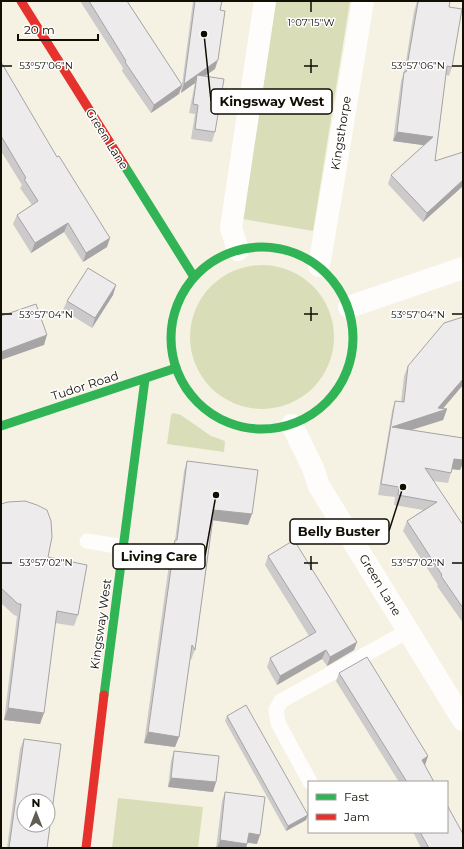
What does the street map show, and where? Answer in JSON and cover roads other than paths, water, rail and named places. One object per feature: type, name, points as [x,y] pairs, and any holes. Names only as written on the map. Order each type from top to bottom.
[{"type":"street","name":"Green Lane","points":[[21,1],[194,277]]},
{"type":"street","points":[[238,250],[231,228],[265,1]]},
{"type":"street","name":"Kingsthorpe","points":[[319,266],[363,1]]},
{"type":"street","points":[[252,247],[275,247],[298,254],[319,266],[337,284],[349,307],[354,337],[350,367],[335,394],[313,414],[292,425],[258,429],[232,424],[208,411],[189,393],[176,368],[171,345],[172,320],[180,297],[194,277],[210,263],[229,253],[252,247]]},
{"type":"street","points":[[349,307],[463,268]]},
{"type":"street","name":"Tudor Road","points":[[1,426],[176,368]]},
{"type":"street","name":"Kingsway West","points":[[86,848],[110,643],[124,547],[145,379]]},
{"type":"street","name":"Green Lane","points":[[292,425],[319,486],[463,720]]},
{"type":"lane","points":[[87,541],[124,547]]},
{"type":"lane","points":[[309,781],[278,723],[276,710],[281,701],[408,631]]},
{"type":"place","name":"Kingsway West","points":[[204,34]]},
{"type":"place","name":"Belly Buster","points":[[403,487]]},
{"type":"place","name":"Living Care","points":[[216,495]]}]
